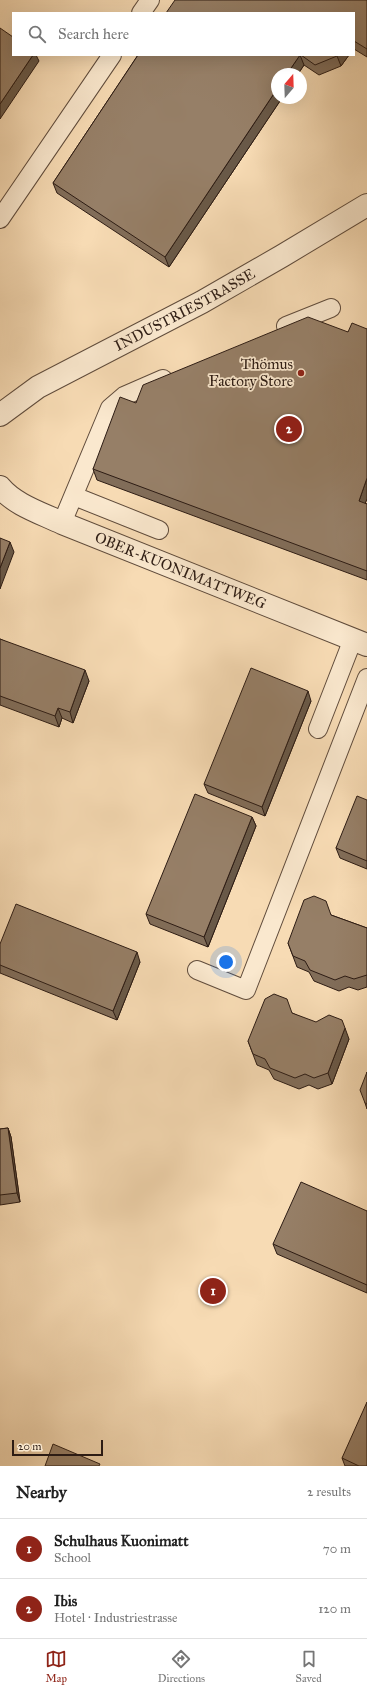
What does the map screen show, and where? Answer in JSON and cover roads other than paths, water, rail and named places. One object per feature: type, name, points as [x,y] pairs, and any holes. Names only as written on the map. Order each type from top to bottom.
[{"type":"street","name":"INDUSTRIESTRASSE","points":[[0,414],[38,387],[202,302],[367,205]]},
{"type":"street","name":"OBER-KUONIMATTWEG","points":[[0,487],[6,495],[29,508],[62,523],[360,642]]},
{"type":"lane","points":[[142,12],[150,0]]},
{"type":"lane","points":[[0,219],[111,56]]},
{"type":"lane","points":[[272,332],[331,308]]},
{"type":"lane","points":[[62,523],[110,408],[124,396],[180,372]]},
{"type":"lane","points":[[74,496],[159,530]]},
{"type":"lane","points":[[318,730],[360,642]]},
{"type":"lane","points":[[197,970],[246,990],[367,678]]},
{"type":"place","name":"Thömus Factory Store","points":[[301,373]]},
{"type":"place","name":"Ibis","points":[[289,429]]},
{"type":"place","name":"Schulhaus Kuonimatt","points":[[213,1291]]}]
